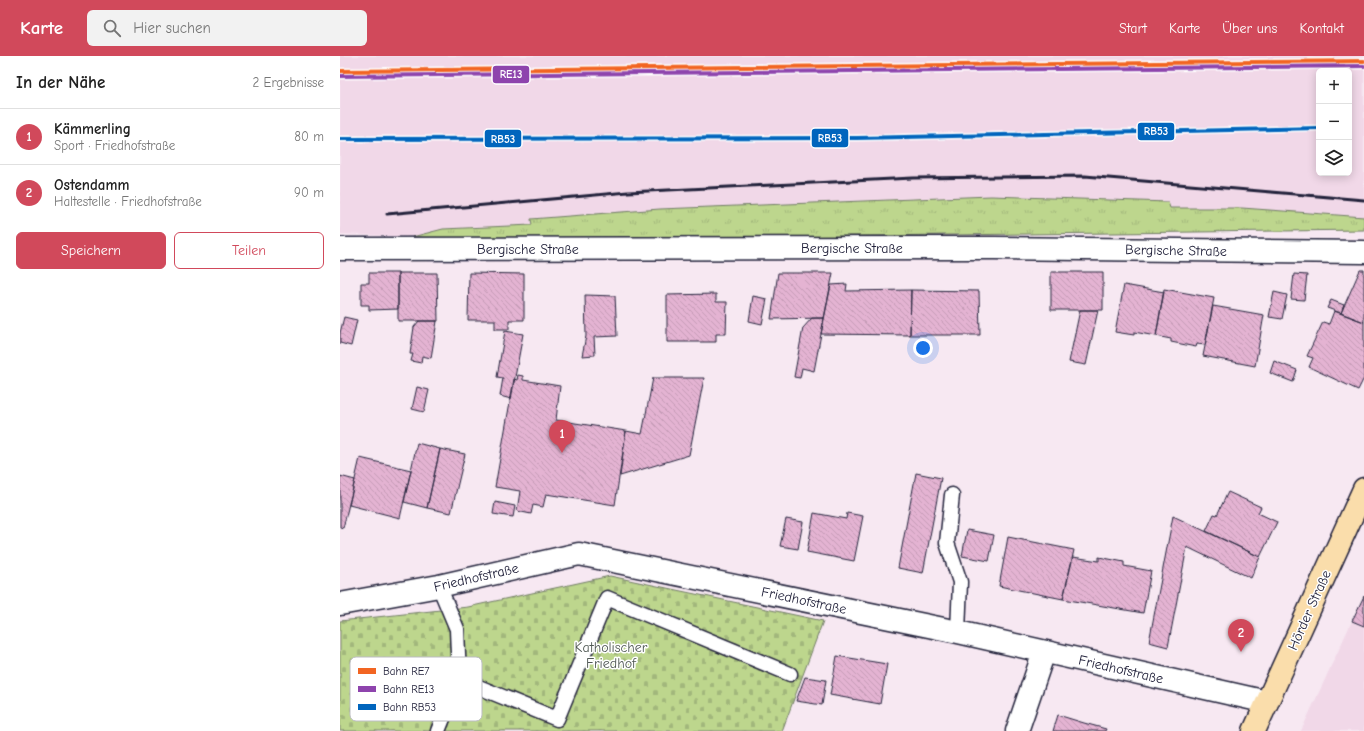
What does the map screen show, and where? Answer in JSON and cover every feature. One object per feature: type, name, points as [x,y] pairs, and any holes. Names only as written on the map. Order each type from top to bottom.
[{"type":"main road","name":"Hörder Straße","points":[[1254,731],[1364,488]]},
{"type":"street","name":"Bergische Straße","points":[[340,249],[1000,248],[1364,252]]},
{"type":"street","name":"Friedhofstraße","points":[[340,604],[439,586],[579,554],[958,632],[1268,702]]},
{"type":"street","points":[[1017,731],[1044,652]]},
{"type":"lane","points":[[952,495],[947,542],[960,582],[958,632]]},
{"type":"lane","points":[[439,586],[457,629],[458,657]]},
{"type":"lane","points":[[482,688],[557,719],[607,598],[790,674]]},
{"type":"lane","points":[[438,731],[442,721]]},
{"type":"shaded area","points":[[340,56],[1364,56],[1364,217],[1242,208],[1169,208],[1168,202],[991,196],[660,209],[531,219],[532,225],[443,229],[412,237],[340,234]]},
{"type":"shaded area","points":[[1352,621],[1364,626],[1364,731],[1301,731]]},
{"type":"green space","points":[[991,196],[1168,202],[1170,208],[1242,208],[1364,217],[1364,230],[527,240],[412,237],[443,229],[532,225],[531,219],[660,209]]},
{"type":"green space","name":"Katholischer Friedhof","points":[[610,576],[823,621],[782,731],[340,731],[340,621],[468,607]]},
{"type":"building","points":[[1360,270],[1364,270],[1364,322],[1341,313]]},
{"type":"building","points":[[1051,272],[1103,272],[1103,310],[1051,310]]},
{"type":"building","points":[[369,273],[398,273],[398,309],[369,310],[369,305],[361,305],[361,283],[369,283]]},
{"type":"building","points":[[398,273],[437,273],[438,321],[398,321]]},
{"type":"building","points":[[469,273],[524,274],[524,320],[509,320],[509,329],[495,329],[495,320],[468,320]]},
{"type":"building","points":[[778,273],[833,273],[824,318],[771,319]]},
{"type":"building","points":[[1294,274],[1307,275],[1304,300],[1291,299]]},
{"type":"building","points":[[847,284],[846,291],[911,290],[910,335],[821,334],[831,285]]},
{"type":"building","points":[[1124,285],[1164,292],[1156,336],[1134,332],[1134,335],[1115,332]]},
{"type":"building","points":[[1164,289],[1214,298],[1205,345],[1197,344],[1196,347],[1171,342],[1171,339],[1156,336]]},
{"type":"building","points":[[911,290],[979,291],[980,335],[910,335]]},
{"type":"building","points":[[1274,292],[1287,295],[1282,319],[1269,317]]},
{"type":"building","points":[[716,294],[716,302],[727,302],[726,334],[716,334],[716,342],[667,342],[667,295]]},
{"type":"building","points":[[585,295],[615,296],[617,336],[594,337],[595,355],[582,356],[586,336]]},
{"type":"building","points":[[753,296],[767,299],[762,324],[749,321]]},
{"type":"building","points":[[1331,300],[1344,305],[1341,313],[1327,308]]},
{"type":"building","points":[[1213,306],[1264,315],[1255,366],[1203,356]]},
{"type":"building","points":[[1080,310],[1098,310],[1086,365],[1069,362]]},
{"type":"building","points":[[1334,311],[1364,322],[1364,378],[1358,390],[1309,367],[1313,358],[1307,356],[1323,322],[1329,324]]},
{"type":"building","points":[[344,317],[357,320],[351,346],[340,343],[340,333]]},
{"type":"building","points":[[812,318],[824,318],[814,371],[802,368],[800,378],[794,377],[803,328]]},
{"type":"building","points":[[419,321],[437,321],[431,358],[422,356],[421,363],[411,361],[413,354],[410,354],[414,327]]},
{"type":"building","points":[[505,331],[523,334],[511,399],[500,396],[503,378],[497,377]]},
{"type":"building","points":[[1274,361],[1297,370],[1293,382],[1270,373]]},
{"type":"building","points":[[518,375],[523,376],[523,380],[560,386],[556,420],[626,431],[615,505],[546,494],[543,507],[533,505],[531,514],[517,511],[520,491],[495,487],[514,379],[517,380]]},
{"type":"building","points":[[653,378],[704,378],[689,455],[620,476],[626,431],[642,434]]},
{"type":"building","points":[[417,387],[429,390],[424,412],[412,409]]},
{"type":"building","points":[[417,443],[440,449],[427,508],[404,502]]},
{"type":"building","points":[[440,449],[465,454],[451,513],[427,508]]},
{"type":"building","points":[[360,458],[411,470],[400,518],[349,505]]},
{"type":"building","points":[[916,473],[941,478],[923,573],[898,568]]},
{"type":"building","points":[[340,476],[355,480],[343,528],[340,527]]},
{"type":"building","points":[[1228,492],[1261,507],[1258,513],[1277,522],[1260,557],[1206,531],[1214,514],[1217,515]]},
{"type":"building","points":[[495,502],[515,506],[513,517],[493,514]]},
{"type":"building","points":[[814,513],[846,519],[847,513],[863,516],[854,561],[807,552]]},
{"type":"building","points":[[1173,516],[1260,557],[1251,578],[1187,547],[1168,647],[1149,642]]},
{"type":"building","points":[[786,519],[803,522],[798,549],[780,546]]},
{"type":"building","points":[[967,530],[994,535],[989,561],[962,556]]},
{"type":"building","points":[[1008,537],[1074,550],[1063,599],[999,586]]},
{"type":"building","points":[[1073,557],[1099,561],[1099,557],[1124,562],[1124,566],[1151,571],[1143,613],[1063,599]]},
{"type":"building","points":[[1364,596],[1364,626],[1352,621]]},
{"type":"building","points":[[837,656],[887,664],[880,704],[830,695]]},
{"type":"building","points":[[805,677],[826,680],[822,705],[796,701]]},
{"type":"building","points":[[1058,715],[1106,729],[1105,731],[1053,731]]},
{"type":"railway","points":[[387,214],[628,192],[913,178],[1085,176],[1364,200]]},
{"type":"rail line","name":"RE7","points":[[340,71],[1364,61]]},
{"type":"rail line","name":"RE13","points":[[340,76],[1364,66]]},
{"type":"rail line","name":"RB53","points":[[340,139],[857,138],[1316,128]]},
{"type":"place","name":"Kämmerling","points":[[562,453]]},
{"type":"place","name":"Ostendamm","points":[[1241,652]]}]
